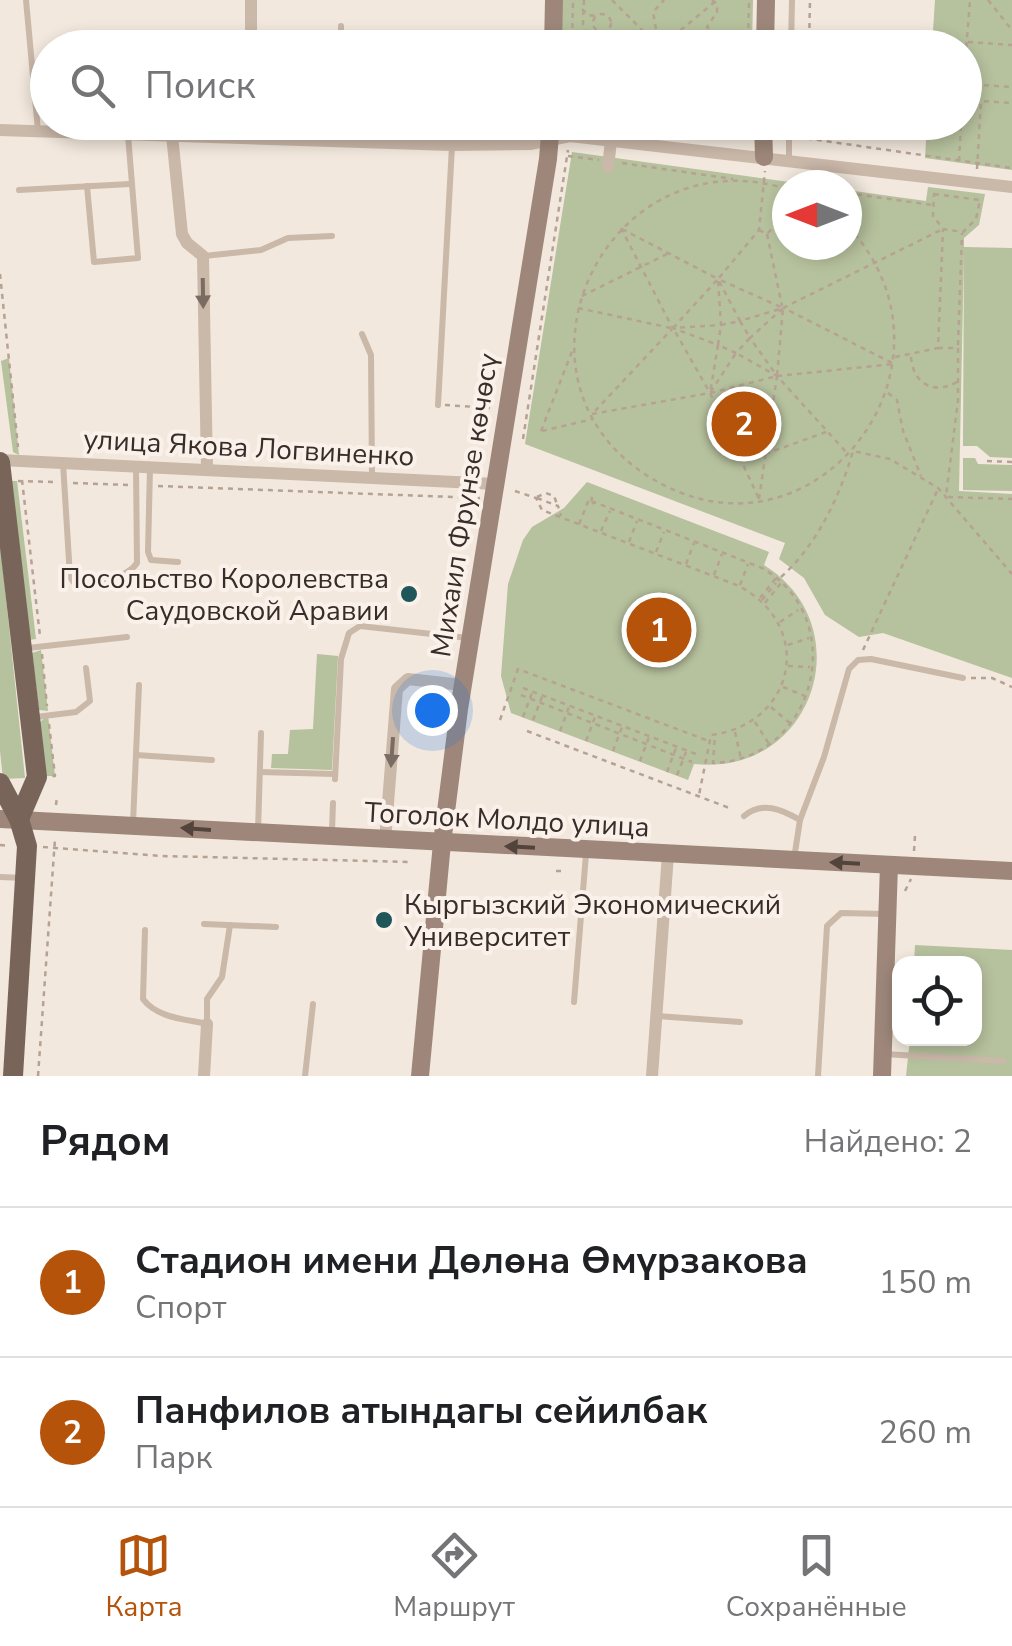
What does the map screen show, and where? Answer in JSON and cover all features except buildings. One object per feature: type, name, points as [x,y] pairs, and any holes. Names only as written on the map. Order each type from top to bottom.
[{"type":"main road","points":[[553,30],[554,0]]},
{"type":"main road","points":[[765,30],[766,0]]},
{"type":"main road","name":"Михаил Фрунзе көчөсү","points":[[420,1076],[462,685],[508,409],[543,140]]},
{"type":"main road","points":[[756,140],[760,160]]},
{"type":"main road","points":[[10,461],[39,716],[36,777],[10,819]]},
{"type":"main road","points":[[0,783],[10,819],[26,846],[13,1076]]},
{"type":"main road","name":"Тоголок Молдо улица","points":[[10,819],[1012,871]]},
{"type":"main road","points":[[882,1076],[888,865]]},
{"type":"street","points":[[251,0],[251,30]]},
{"type":"street","points":[[0,130],[30,131]]},
{"type":"street","points":[[169,140],[182,234],[186,243],[203,256],[206,470]]},
{"type":"street","points":[[326,140],[452,144],[530,144],[534,140]]},
{"type":"street","points":[[603,140],[1012,188]]},
{"type":"street","points":[[608,164],[611,141]]},
{"type":"street","name":"улица Якова Логвиненко","points":[[10,461],[496,484]]},
{"type":"street","points":[[386,840],[398,689],[408,679],[462,685]]},
{"type":"street","points":[[652,1076],[668,854]]},
{"type":"street","points":[[204,1076],[207,1024]]},
{"type":"lane","points":[[26,0],[30,42]]},
{"type":"lane","points":[[791,30],[792,0]]},
{"type":"lane","points":[[87,186],[94,262],[138,258],[128,140]]},
{"type":"lane","points":[[788,160],[789,140]]},
{"type":"lane","points":[[438,405],[452,144]]},
{"type":"lane","points":[[18,190],[130,184]]},
{"type":"lane","points":[[203,256],[261,250],[288,238],[332,236]]},
{"type":"lane","points":[[362,334],[372,355],[372,478]]},
{"type":"lane","points":[[63,463],[70,577],[83,586],[134,570],[137,485],[143,467]]},
{"type":"lane","points":[[143,467],[149,486],[148,552],[151,560],[178,562]]},
{"type":"lane","points":[[260,772],[335,776],[341,658],[349,632],[360,626],[470,638]]},
{"type":"lane","points":[[31,648],[127,637]]},
{"type":"lane","points":[[794,860],[800,820],[824,757],[849,669],[858,660],[872,659],[963,678]]},
{"type":"lane","points":[[39,716],[76,712],[90,701],[86,668]]},
{"type":"lane","points":[[133,826],[139,685]]},
{"type":"lane","points":[[258,833],[262,732]]},
{"type":"lane","points":[[136,756],[212,760]]},
{"type":"lane","points":[[332,838],[334,803]]},
{"type":"lane","points":[[744,816],[751,810],[772,807],[800,820]]},
{"type":"lane","points":[[574,1002],[586,850]]},
{"type":"lane","points":[[0,877],[24,878]]},
{"type":"lane","points":[[818,1076],[827,926],[841,913],[886,914]]},
{"type":"lane","points":[[204,924],[276,928]]},
{"type":"lane","points":[[145,930],[143,999],[160,1013],[207,1024],[206,999],[222,977],[230,925]]},
{"type":"lane","points":[[305,1076],[313,1004]]},
{"type":"lane","points":[[656,1016],[740,1022]]},
{"type":"lane","points":[[883,1054],[1003,1061]]},
{"type":"path","points":[[572,0],[572,30]]},
{"type":"path","points":[[584,0],[586,30]]},
{"type":"path","points":[[612,0],[642,30]]},
{"type":"path","points":[[656,30],[653,12],[664,0]]},
{"type":"path","points":[[680,30],[715,0]]},
{"type":"path","points":[[709,30],[717,12],[715,0]]},
{"type":"path","points":[[748,30],[749,0]]},
{"type":"path","points":[[809,30],[810,0]]},
{"type":"path","points":[[968,30],[970,0]]},
{"type":"path","points":[[988,0],[1012,30]]},
{"type":"path","points":[[582,8],[588,15],[609,17],[610,28],[606,30]]},
{"type":"path","points":[[594,26],[598,16]]},
{"type":"path","points":[[587,30],[594,26],[600,30]]},
{"type":"path","points":[[982,43],[1012,45]]},
{"type":"path","points":[[982,85],[1012,87]]},
{"type":"path","points":[[982,101],[1012,103]]},
{"type":"path","points":[[815,140],[1012,168]]},
{"type":"path","points":[[958,161],[960,140]]},
{"type":"path","points":[[977,171],[978,140]]},
{"type":"path","points":[[523,439],[568,153],[608,164],[772,184]]},
{"type":"path","points":[[593,416],[759,230],[766,172],[760,160]]},
{"type":"path","points":[[744,180],[687,187],[651,204],[621,228],[596,260],[581,296],[574,344],[579,380],[593,416],[617,451],[664,486],[701,499],[759,500],[817,480],[851,453],[867,433],[888,392],[895,358],[893,309],[876,264],[862,245]]},
{"type":"path","points":[[938,348],[943,229],[934,216],[934,194],[980,200],[976,219],[962,232],[958,381],[946,497]]},
{"type":"path","points":[[862,196],[933,205]]},
{"type":"path","points":[[621,228],[718,280],[894,364]]},
{"type":"path","points":[[621,228],[710,393],[759,500]]},
{"type":"path","points":[[767,234],[772,229]]},
{"type":"path","points":[[673,328],[721,325],[783,308],[943,229],[962,232]]},
{"type":"path","points":[[759,230],[767,234]]},
{"type":"path","points":[[759,500],[783,308],[767,234]]},
{"type":"path","points":[[581,296],[670,252]]},
{"type":"path","points":[[0,274],[10,461],[22,480],[31,648],[39,716],[55,776]]},
{"type":"path","points":[[718,280],[750,338],[777,376],[828,432],[851,453],[890,459],[938,488],[1012,574]]},
{"type":"path","points":[[710,393],[721,325],[718,280]]},
{"type":"path","points":[[578,308],[673,328],[718,344],[777,376]]},
{"type":"path","points":[[710,393],[736,353],[783,308]]},
{"type":"path","points":[[574,344],[541,431],[777,376],[894,364]]},
{"type":"path","points":[[895,358],[938,348],[958,348]]},
{"type":"path","points":[[912,354],[916,376],[928,386],[944,388],[958,381]]},
{"type":"path","points":[[888,392],[897,400],[903,431],[922,478]]},
{"type":"path","points":[[438,405],[508,409]]},
{"type":"path","points":[[765,454],[828,432]]},
{"type":"path","points":[[762,601],[798,562],[842,489],[851,453]]},
{"type":"path","points":[[987,461],[1012,462]]},
{"type":"path","points":[[22,480],[137,485]]},
{"type":"path","points":[[149,486],[481,498]]},
{"type":"path","points":[[858,660],[938,488]]},
{"type":"path","points":[[516,490],[558,506],[561,517]]},
{"type":"path","points":[[579,524],[590,497],[591,505],[594,502],[748,563],[779,580],[800,609],[811,637],[813,667],[806,697],[791,724],[769,744],[741,759],[714,763],[715,734]]},
{"type":"path","points":[[946,497],[1012,499]]},
{"type":"path","points":[[536,498],[542,510],[740,586],[762,601],[778,622],[786,645],[787,666],[781,686],[770,706],[754,721],[735,731],[715,734],[707,741],[700,795]]},
{"type":"path","points":[[601,532],[610,509]]},
{"type":"path","points":[[628,543],[637,520]]},
{"type":"path","points":[[656,554],[664,530]]},
{"type":"path","points":[[686,565],[694,542]]},
{"type":"path","points":[[714,576],[723,553]]},
{"type":"path","points":[[740,586],[748,563]]},
{"type":"path","points":[[778,622],[800,609]]},
{"type":"path","points":[[786,645],[811,637]]},
{"type":"path","points":[[787,666],[813,667]]},
{"type":"path","points":[[500,720],[518,669],[707,741]]},
{"type":"path","points":[[963,678],[992,678],[1012,687]]},
{"type":"path","points":[[781,686],[806,697]]},
{"type":"path","points":[[523,688],[696,754]]},
{"type":"path","points":[[524,717],[533,692]]},
{"type":"path","points":[[533,720],[543,695]]},
{"type":"path","points":[[520,696],[692,762]]},
{"type":"path","points":[[560,730],[570,705]]},
{"type":"path","points":[[770,706],[791,724]]},
{"type":"path","points":[[586,741],[596,716]]},
{"type":"path","points":[[754,721],[769,744]]},
{"type":"path","points":[[613,751],[623,726]]},
{"type":"path","points":[[527,730],[732,808]]},
{"type":"path","points":[[735,731],[741,759]]},
{"type":"path","points":[[640,761],[650,736]]},
{"type":"path","points":[[667,772],[676,746]]},
{"type":"path","points":[[677,776],[687,750]]},
{"type":"path","points":[[56,805],[57,796]]},
{"type":"path","points":[[914,852],[915,836]]},
{"type":"path","points":[[38,1076],[55,838]]},
{"type":"path","points":[[0,845],[9,846]]},
{"type":"path","points":[[39,847],[162,856],[412,862]]},
{"type":"path","points":[[556,871],[562,871]]},
{"type":"path","points":[[905,891],[912,874]]},
{"type":"green space","points":[[562,0],[753,0],[752,30],[562,30]]},
{"type":"green space","points":[[935,0],[1012,0],[1012,170],[925,158],[926,140],[982,140],[982,30],[933,30]]},
{"type":"green space","points":[[572,152],[772,180],[772,260],[862,260],[862,192],[926,201],[928,187],[985,194],[979,225],[964,238],[964,247],[1012,248],[1012,458],[990,457],[977,446],[963,446],[964,252],[959,491],[1012,494],[1012,678],[883,633],[859,637],[825,615],[804,578],[779,559],[785,543],[525,444]]},
{"type":"green space","points":[[9,358],[19,455],[13,452],[1,361]]},
{"type":"green space","points":[[963,458],[975,458],[978,464],[1012,465],[1012,491],[963,490]]},
{"type":"green space","points":[[11,481],[17,481],[36,639],[29,640]]},
{"type":"green space","points":[[587,482],[769,552],[764,565],[794,592],[812,624],[817,659],[811,693],[795,723],[769,747],[735,762],[694,764],[688,780],[511,713],[501,676],[508,584],[523,540],[532,527],[564,508]]},
{"type":"green space","points":[[0,541],[25,778],[3,779],[0,751]]},
{"type":"green space","points":[[41,650],[48,711],[39,710],[32,653]]},
{"type":"green space","points":[[317,654],[338,656],[332,770],[271,768],[272,754],[288,754],[290,730],[313,729]]},
{"type":"green space","points":[[48,715],[55,776],[44,776],[38,724]]},
{"type":"green space","points":[[915,945],[1012,950],[1012,1076],[906,1076],[909,1046],[982,1046],[982,956],[914,956]]},
{"type":"place","name":"Панфилов атындагы сейилбак","points":[[744,424]]},
{"type":"place","name":"Посольство Королевства Саудовской Аравии","points":[[409,594]]},
{"type":"place","name":"Стадион имени Дөлөна Өмүрзакова","points":[[659,630]]},
{"type":"place","name":"Кыргызский Экономический Университет","points":[[384,920]]}]
